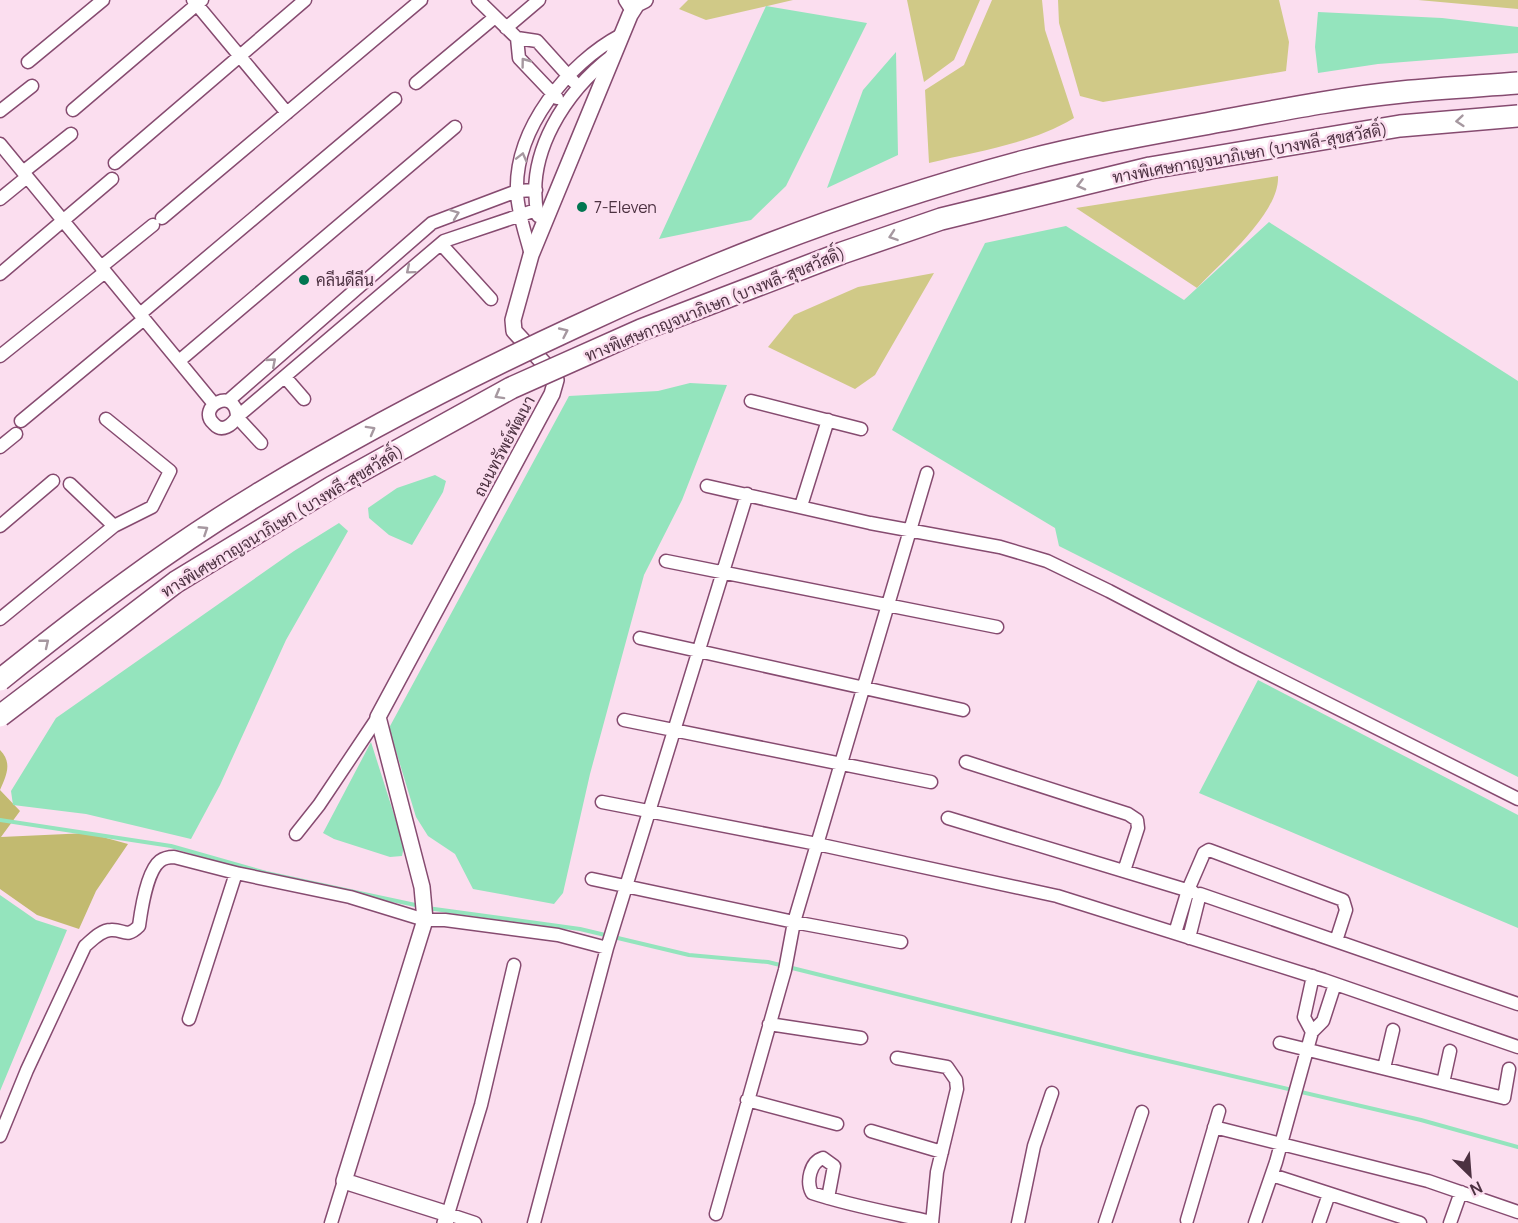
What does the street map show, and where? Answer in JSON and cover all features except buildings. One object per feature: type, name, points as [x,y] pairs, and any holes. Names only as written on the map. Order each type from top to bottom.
[{"type":"highway","name":"ทางพิเศษกาญจนาภิเษก (บางพลี-สุขสวัสดิ์)","points":[[0,680],[72,621],[166,555],[254,496],[320,458],[504,360],[635,299],[736,257],[838,218],[1027,160],[1146,134],[1299,106],[1400,92],[1518,83]]},
{"type":"highway","name":"ทางพิเศษกาญจนาภิเษก (บางพลี-สุขสวัสดิ์)","points":[[0,716],[176,582],[332,487],[511,388],[652,325],[842,253],[941,219],[1140,170],[1400,126],[1518,116]]},
{"type":"street","points":[[28,62],[103,0]]},
{"type":"street","points":[[115,163],[305,0]]},
{"type":"street","points":[[0,356],[421,0]]},
{"type":"street","points":[[478,0],[517,38],[537,41],[578,87]]},
{"type":"street","points":[[506,28],[539,0]]},
{"type":"street","name":"ถนนทรัพย์พัฒนา","points":[[378,717],[552,394],[556,380],[549,369],[514,331],[513,320],[531,255],[621,35],[628,6],[645,0]]},
{"type":"street","points":[[73,110],[197,2],[287,113]]},
{"type":"street","points":[[416,83],[495,17]]},
{"type":"street","points":[[531,255],[520,214],[517,191],[523,149],[538,116],[569,75],[604,44],[621,35]]},
{"type":"street","points":[[517,38],[519,58],[565,105]]},
{"type":"street","points":[[541,232],[536,210],[536,190],[546,138],[578,87],[594,69],[613,55]]},
{"type":"street","points":[[0,111],[32,86]]},
{"type":"street","points":[[21,421],[396,99]]},
{"type":"street","points":[[179,361],[455,127]]},
{"type":"street","points":[[0,199],[71,134]]},
{"type":"street","points":[[0,144],[214,404]]},
{"type":"street","points":[[0,274],[112,179]]},
{"type":"street","points":[[228,401],[432,223],[517,191],[536,190]]},
{"type":"street","points":[[261,443],[237,417],[237,410],[233,404],[220,400],[214,404],[210,410],[213,424],[219,428],[227,428],[237,417],[443,242],[536,210]]},
{"type":"street","points":[[432,223],[443,242],[491,299]]},
{"type":"street","points":[[362,284],[376,299]]},
{"type":"street","points":[[295,342],[309,356]]},
{"type":"street","points":[[285,377],[304,399]]},
{"type":"street","points":[[751,400],[861,429]]},
{"type":"street","points":[[0,619],[114,526],[152,507],[170,471],[106,419]]},
{"type":"street","points":[[801,507],[828,420]]},
{"type":"street","points":[[0,447],[16,434]]},
{"type":"street","points":[[716,1214],[786,965],[794,922],[927,473]]},
{"type":"street","points":[[0,526],[53,481]]},
{"type":"street","points":[[70,484],[114,526]]},
{"type":"street","points":[[707,486],[910,531],[1000,547],[1047,561],[1518,799]]},
{"type":"street","points":[[534,1223],[610,940],[747,494]]},
{"type":"street","points":[[666,561],[997,627]]},
{"type":"street","points":[[640,638],[963,710]]},
{"type":"street","points":[[296,834],[319,805],[378,717]]},
{"type":"street","points":[[331,1223],[424,920],[422,887],[378,717]]},
{"type":"street","points":[[624,720],[931,782]]},
{"type":"street","points":[[966,762],[1128,814],[1137,820],[1138,828],[1124,871]]},
{"type":"street","points":[[602,802],[817,844],[1057,896],[1313,976],[1518,1047]]},
{"type":"street","points":[[948,818],[1188,890],[1518,1004]]},
{"type":"street","points":[[1175,933],[1188,890],[1204,853],[1209,850],[1343,900],[1346,910],[1336,941]]},
{"type":"street","points":[[0,1137],[27,1070],[86,946],[107,930],[131,933],[139,926],[147,889],[157,863],[174,856],[236,873],[350,897],[424,920],[445,920],[610,940]]},
{"type":"street","points":[[189,1019],[236,873]]},
{"type":"street","points":[[592,879],[901,942]]},
{"type":"street","points":[[1189,938],[1200,894]]},
{"type":"street","points":[[446,1218],[481,1105],[514,965]]},
{"type":"street","points":[[1312,1032],[1304,1017],[1313,976]]},
{"type":"street","points":[[1255,1223],[1272,1175],[1312,1032],[1323,1021],[1335,984]]},
{"type":"street","points":[[769,1024],[861,1038]]},
{"type":"street","points":[[1384,1068],[1393,1030]]},
{"type":"street","points":[[1280,1043],[1504,1098],[1509,1069]]},
{"type":"street","points":[[1443,1083],[1450,1051]]},
{"type":"street","points":[[828,1198],[932,1222],[937,1172],[957,1089],[953,1074],[947,1067],[897,1058]]},
{"type":"street","points":[[1018,1223],[1034,1146],[1052,1093]]},
{"type":"street","points":[[747,1100],[837,1124]]},
{"type":"street","points":[[1187,1220],[1219,1111]]},
{"type":"street","points":[[1105,1223],[1142,1112]]},
{"type":"street","points":[[1215,1127],[1428,1181],[1518,1212]]},
{"type":"street","points":[[872,1131],[942,1152]]},
{"type":"street","points":[[1272,1175],[1329,1194],[1385,1218],[1420,1223]]},
{"type":"street","points":[[344,1180],[446,1218],[475,1223]]},
{"type":"street","points":[[1450,1223],[1461,1192]]},
{"type":"street","points":[[1319,1223],[1329,1194]]},
{"type":"shaded area","points":[[688,0],[793,0],[706,20],[679,9]]},
{"type":"shaded area","points":[[907,0],[980,0],[954,60],[924,82]]},
{"type":"shaded area","points":[[992,0],[1042,0],[1045,30],[1074,118],[1022,140],[929,163],[925,90],[964,65]]},
{"type":"shaded area","points":[[1058,0],[1279,0],[1289,42],[1286,71],[1103,102],[1080,96],[1059,23]]},
{"type":"shaded area","points":[[1418,0],[1518,0],[1518,9]]},
{"type":"shaded area","points":[[766,6],[867,23],[786,186],[751,220],[659,239]]},
{"type":"shaded area","points":[[1318,12],[1442,18],[1518,27],[1518,53],[1378,64],[1318,73],[1315,47]]},
{"type":"shaded area","points":[[896,52],[898,155],[827,188],[863,90]]},
{"type":"shaded area","points":[[1278,176],[1270,205],[1260,221],[1197,288],[1076,208]]},
{"type":"shaded area","points":[[1269,222],[1518,381],[1518,777],[1059,546],[1055,528],[892,430],[985,243],[1066,226],[1184,300]]},
{"type":"shaded area","points":[[934,273],[875,375],[855,389],[768,347],[794,315],[858,287]]},
{"type":"shaded area","points":[[690,383],[727,385],[682,500],[644,575],[590,774],[563,893],[554,904],[473,889],[455,854],[428,836],[416,817],[389,728],[569,396],[658,391]]},
{"type":"shaded area","points":[[435,475],[446,481],[443,492],[412,545],[389,535],[369,518],[368,508],[397,488]]},
{"type":"shaded area","points":[[339,523],[348,531],[286,640],[220,785],[191,839],[86,814],[13,805],[11,791],[56,718],[294,551]]},
{"type":"shaded area","points":[[1258,680],[1518,815],[1518,928],[1199,793]]},
{"type":"shaded area","points":[[371,742],[404,846],[402,856],[390,857],[334,839],[323,833]]},
{"type":"shaded area","points":[[0,750],[7,765],[0,790]]},
{"type":"shaded area","points":[[0,790],[20,811],[1,837],[88,833],[128,844],[96,891],[79,929],[37,915],[0,889]]},
{"type":"shaded area","points":[[0,895],[36,920],[67,930],[0,1091]]},
{"type":"waterway","points":[[0,820],[171,846],[266,873],[420,906]]},
{"type":"waterway","points":[[427,908],[580,929],[689,955],[768,962],[1134,1053],[1421,1120],[1518,1147]]},
{"type":"place","name":"7-Eleven","points":[[582,207]]},
{"type":"place","name":"คลีนดีลีน","points":[[304,280]]}]
